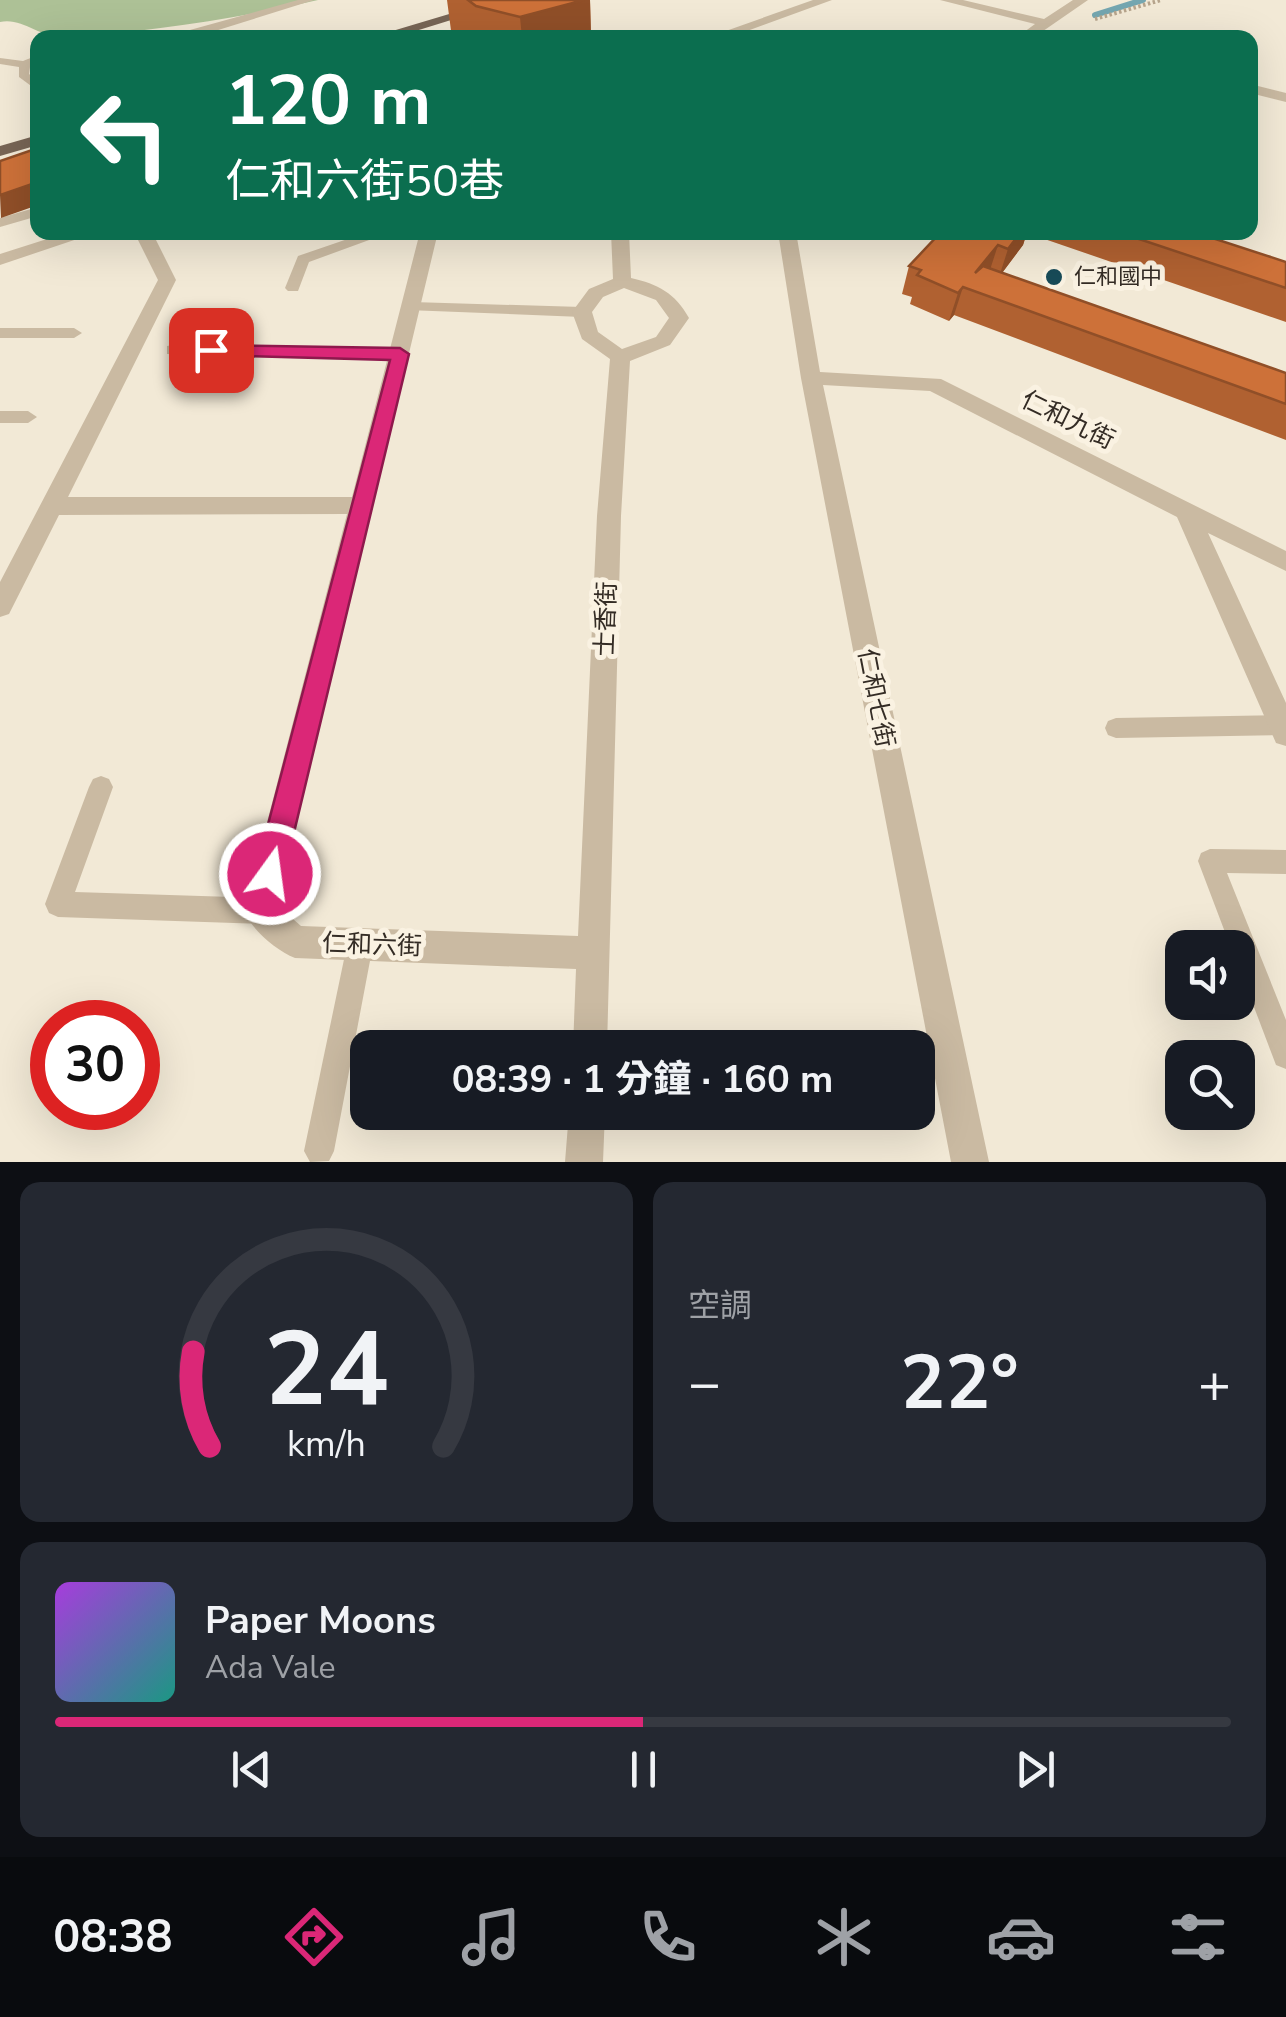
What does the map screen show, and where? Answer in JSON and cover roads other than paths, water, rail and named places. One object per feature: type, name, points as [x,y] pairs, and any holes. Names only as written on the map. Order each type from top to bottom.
[{"type":"main road","points":[[404,30],[510,0]]},
{"type":"main road","points":[[0,152],[30,143]]},
{"type":"street","points":[[742,30],[826,0]]},
{"type":"street","points":[[946,0],[1034,30],[1082,0]]},
{"type":"street","points":[[1258,90],[1286,98]]},
{"type":"street","points":[[0,260],[64,240]]},
{"type":"street","points":[[0,607],[167,280],[146,240]]},
{"type":"street","points":[[260,912],[427,240]]},
{"type":"street","points":[[620,240],[622,282]]},
{"type":"street","name":"仁和七街","points":[[789,240],[811,378],[970,1162]]},
{"type":"street","points":[[622,282],[650,287],[671,300],[679,318],[672,336],[650,350],[620,356],[596,345],[583,330],[582,312],[596,293],[622,282]]},
{"type":"street","name":"士香街","points":[[591,1030],[609,516],[620,356]]},
{"type":"street","name":"仁和九街","points":[[811,378],[934,384],[1286,562]]},
{"type":"street","points":[[53,506],[362,505]]},
{"type":"street","points":[[1185,508],[1284,730]]},
{"type":"street","name":"仁和六街","points":[[260,912],[296,942],[596,953]]},
{"type":"street","points":[[584,1162],[585,1130]]},
{"type":"lane","points":[[209,30],[309,0]]},
{"type":"lane","points":[[0,61],[30,62]]},
{"type":"lane","points":[[25,64],[23,75],[30,81]]},
{"type":"lane","points":[[0,224],[30,214]]},
{"type":"lane","points":[[293,288],[303,259],[360,240]]},
{"type":"lane","points":[[412,307],[582,312]]},
{"type":"lane","points":[[0,333],[74,333]]},
{"type":"lane","points":[[173,350],[400,354]]},
{"type":"lane","points":[[0,417],[28,417]]},
{"type":"lane","points":[[1116,728],[1284,730]]},
{"type":"lane","points":[[101,787],[58,904],[260,912]]},
{"type":"lane","points":[[1286,862],[1210,861],[1286,1055]]},
{"type":"lane","points":[[319,1151],[360,945]]},
{"type":"waterway","points":[[1095,15],[1143,0]]},
{"type":"place","name":"仁和國中","points":[[1054,277]]}]
